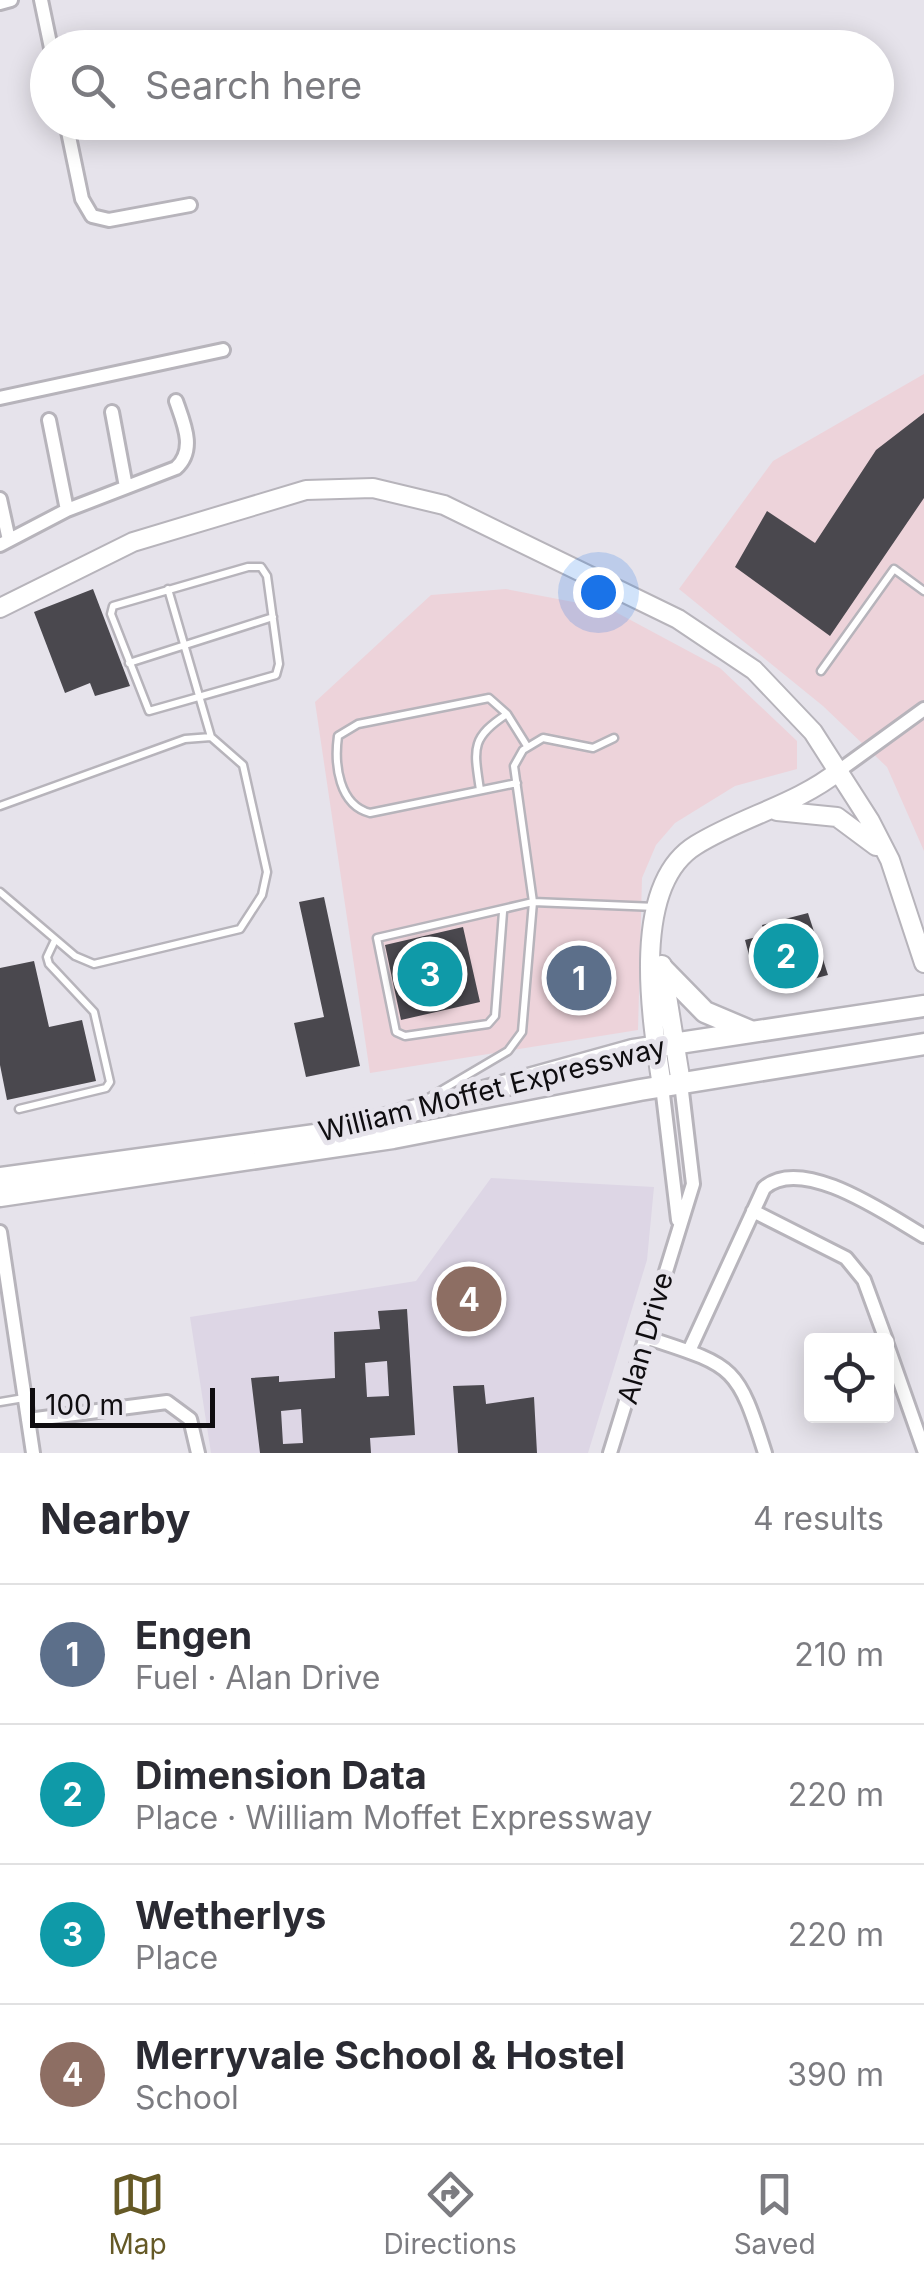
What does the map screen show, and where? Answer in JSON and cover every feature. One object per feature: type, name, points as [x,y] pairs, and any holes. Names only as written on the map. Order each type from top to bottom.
[{"type":"main road","points":[[662,968],[705,1012],[752,1032]]},
{"type":"main road","name":"William Moffet Expressway","points":[[0,1178],[336,1132],[537,1074],[665,1045],[924,1006]]},
{"type":"main road","name":"William Moffet Expressway","points":[[0,1196],[393,1138],[671,1085],[924,1044]]},
{"type":"street","points":[[0,2],[12,0]]},
{"type":"street","points":[[42,0],[48,30]]},
{"type":"street","points":[[70,140],[82,200],[92,216],[110,220],[190,204]]},
{"type":"street","points":[[0,398],[223,350]]},
{"type":"street","points":[[0,498],[5,543],[67,510],[160,477],[184,461],[188,445],[176,401]]},
{"type":"street","points":[[112,412],[126,487]]},
{"type":"street","points":[[48,420],[67,510]]},
{"type":"street","points":[[0,608],[96,556],[218,513],[332,486],[404,492],[458,511],[626,592],[722,645],[781,697],[840,770],[890,860],[924,963]]},
{"type":"street","points":[[656,913],[668,876],[692,847],[774,810],[840,770],[924,709]]},
{"type":"street","points":[[774,810],[837,817],[865,835],[890,860]]},
{"type":"street","name":"Alan Drive","points":[[656,913],[665,1045]]},
{"type":"street","name":"Alan Drive","points":[[610,1453],[692,1184],[650,957],[656,913]]},
{"type":"street","name":"Alan Drive","points":[[671,1085],[678,1222]]},
{"type":"street","name":"Alan Drive","points":[[689,1352],[764,1188],[779,1178],[810,1179],[851,1195],[924,1236]]},
{"type":"street","points":[[753,1212],[846,1258],[864,1280],[883,1333]]},
{"type":"street","points":[[0,1232],[34,1453]]},
{"type":"street","points":[[645,1336],[689,1352],[738,1379],[765,1453]]},
{"type":"street","points":[[894,1364],[924,1450]]},
{"type":"street","points":[[28,1420],[167,1402],[190,1418],[198,1453]]},
{"type":"lane","points":[[260,567],[266,576],[279,664],[276,675],[148,711],[111,610],[168,589],[260,567]]},
{"type":"lane","points":[[821,671],[894,569],[924,591]]},
{"type":"lane","points":[[0,892],[85,962],[104,964],[240,929],[262,895],[267,872],[244,765],[211,737],[168,589]]},
{"type":"lane","points":[[129,663],[272,617]]},
{"type":"lane","points":[[517,782],[370,813],[357,810],[348,800],[338,770],[338,736],[347,727],[488,698],[507,714],[527,746]]},
{"type":"lane","points":[[480,790],[478,740],[484,729],[507,714]]},
{"type":"lane","points":[[0,806],[185,738],[211,737]]},
{"type":"lane","points":[[394,1118],[500,1057],[519,1038],[532,902],[516,760],[527,746],[543,738],[597,748],[614,738]]},
{"type":"lane","points":[[504,912],[495,1016],[488,1024],[405,1036],[396,1032],[377,938],[504,912],[532,902],[656,913]]},
{"type":"lane","points":[[18,1109],[106,1088],[110,1082],[94,1012],[47,957],[54,940]]},
{"type":"lane","points":[[0,1402],[25,1398]]},
{"type":"shaded area","points":[[924,374],[924,851],[887,767],[823,706],[679,589],[773,461]]},
{"type":"shaded area","points":[[506,589],[610,609],[720,668],[797,741],[797,769],[735,786],[675,823],[656,845],[642,878],[638,1030],[370,1073],[315,702],[431,595]]},
{"type":"shaded area","points":[[491,1178],[654,1187],[647,1260],[588,1453],[211,1453],[190,1317],[416,1281]]},
{"type":"building","points":[[924,413],[924,498],[830,636],[735,567],[767,511],[815,543],[876,450]]},
{"type":"building","points":[[93,589],[130,686],[95,696],[90,683],[65,693],[34,612]]},
{"type":"building","points":[[324,897],[360,1066],[306,1077],[294,1023],[324,1017],[299,902]]},
{"type":"building","points":[[808,913],[828,975],[794,984],[793,978],[754,974],[745,940],[764,935],[762,925]]},
{"type":"building","points":[[463,927],[480,1002],[401,1020],[385,945]]},
{"type":"building","points":[[561,950],[575,964],[590,950],[604,963],[589,978],[599,988],[588,998],[550,960]]},
{"type":"building","points":[[34,961],[49,1027],[82,1020],[96,1081],[7,1100],[0,1065],[0,968]]},
{"type":"building","points":[[407,1309],[415,1435],[370,1438],[371,1453],[260,1453],[251,1378],[279,1376],[279,1382],[335,1378],[334,1332],[380,1329],[378,1311]],"holes":[[[387,1361],[389,1396],[367,1397],[365,1363]],[[301,1409],[303,1443],[283,1444],[281,1411]]]},
{"type":"building","points":[[484,1385],[486,1404],[534,1397],[537,1453],[458,1453],[453,1386]]},
{"type":"place","name":"Dimension Data","points":[[786,956]]},
{"type":"place","name":"Wetherlys","points":[[430,974]]},
{"type":"place","name":"Engen","points":[[579,978]]},
{"type":"place","name":"Merryvale School & Hostel","points":[[469,1299]]}]
